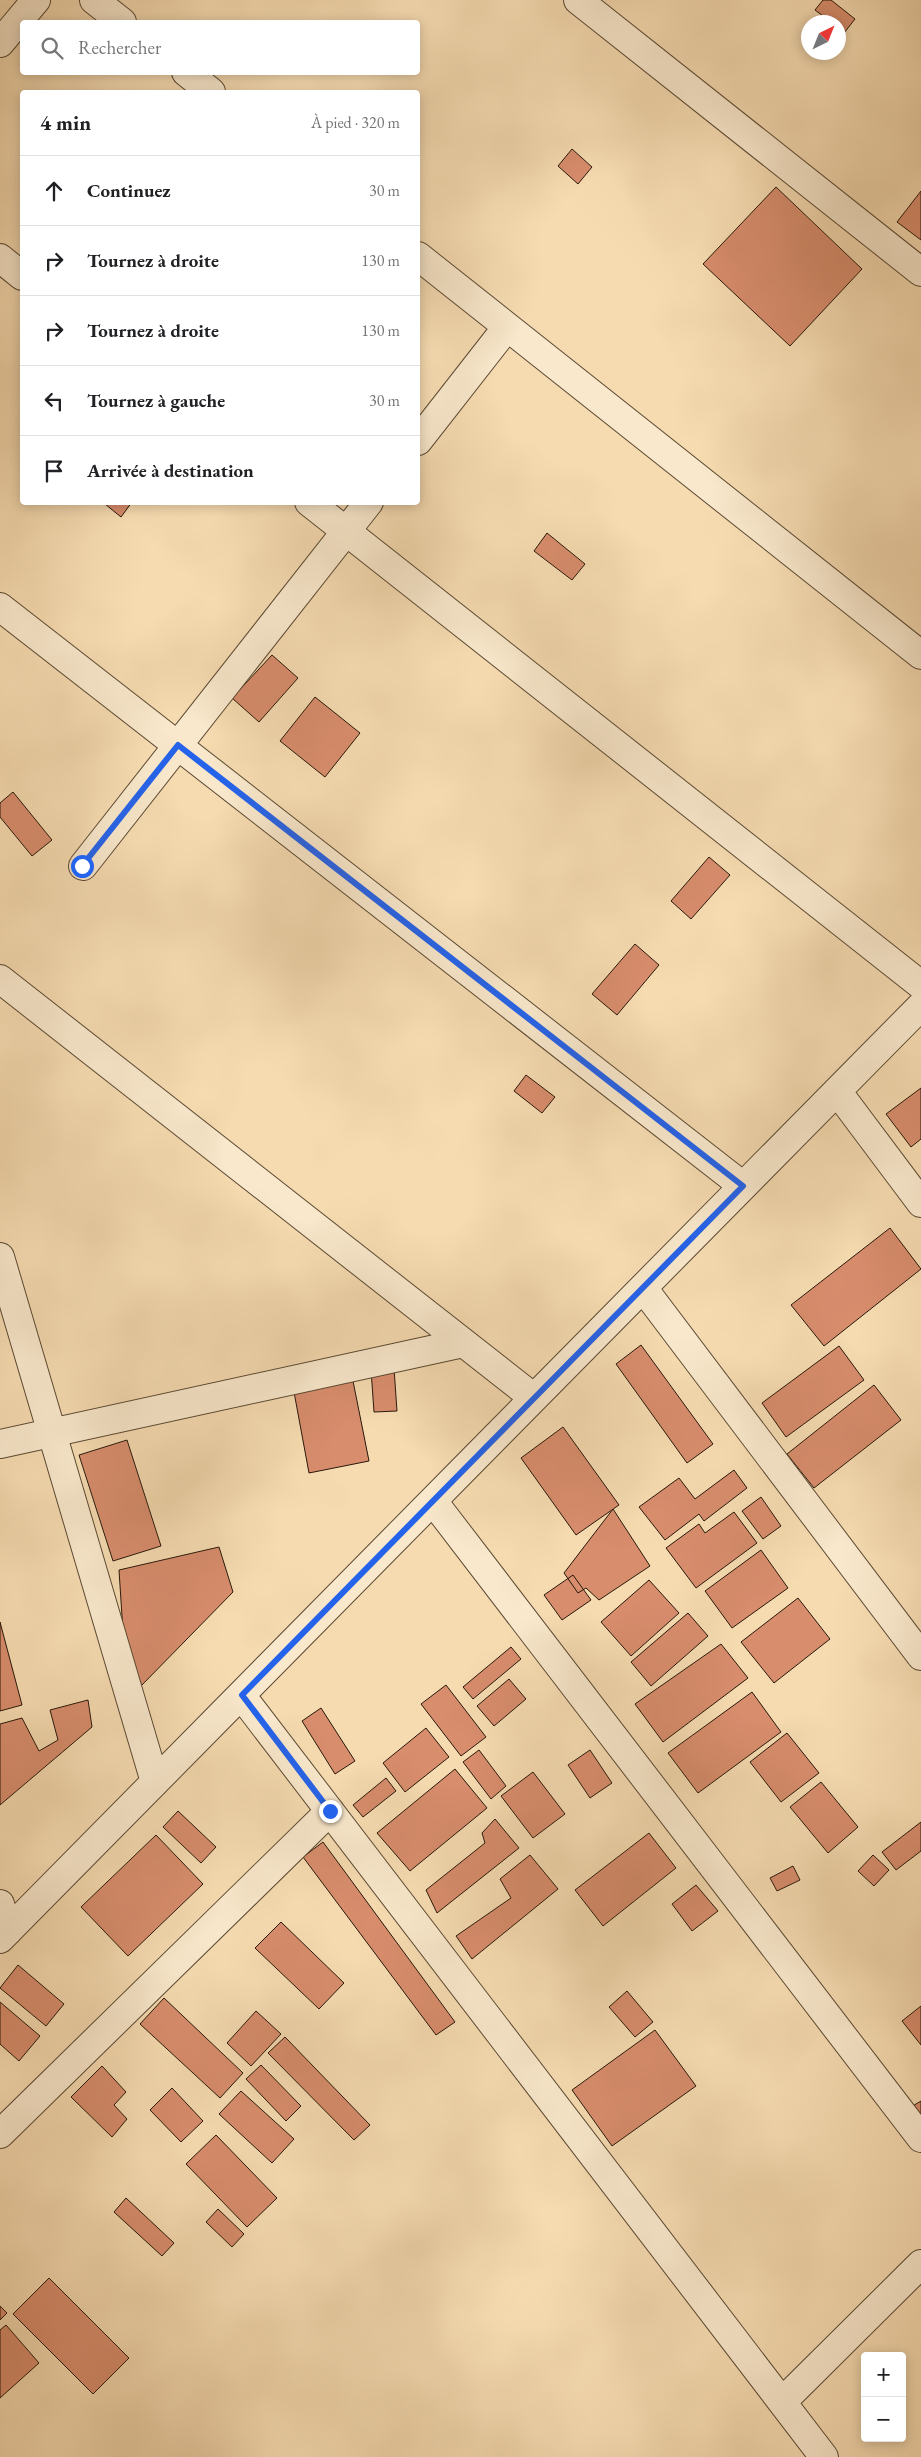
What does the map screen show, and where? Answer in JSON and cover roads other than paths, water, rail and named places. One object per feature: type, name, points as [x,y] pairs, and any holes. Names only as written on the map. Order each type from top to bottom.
[{"type":"street","points":[[0,43],[36,0]]},
{"type":"street","points":[[94,0],[119,20]]},
{"type":"street","points":[[578,0],[921,272]]},
{"type":"street","points":[[190,75],[208,90]]},
{"type":"street","points":[[0,258],[20,274]]},
{"type":"street","points":[[420,258],[921,655]]},
{"type":"street","points":[[420,438],[507,327]]},
{"type":"street","points":[[313,505],[921,985]]},
{"type":"street","points":[[82,866],[367,505]]},
{"type":"street","points":[[0,607],[743,1186]]},
{"type":"street","points":[[0,979],[534,1398]]},
{"type":"street","points":[[4,1935],[921,1006]]},
{"type":"street","points":[[837,1091],[921,1203]]},
{"type":"street","points":[[0,1257],[155,1782]]},
{"type":"street","points":[[643,1288],[921,1656]]},
{"type":"street","points":[[0,1444],[463,1343]]},
{"type":"street","points":[[433,1500],[921,2138]]},
{"type":"street","points":[[242,1695],[824,2457]]},
{"type":"street","points":[[0,2134],[330,1811]]},
{"type":"street","points":[[0,1904],[4,1935]]},
{"type":"street","points":[[782,2402],[921,2264]]}]
